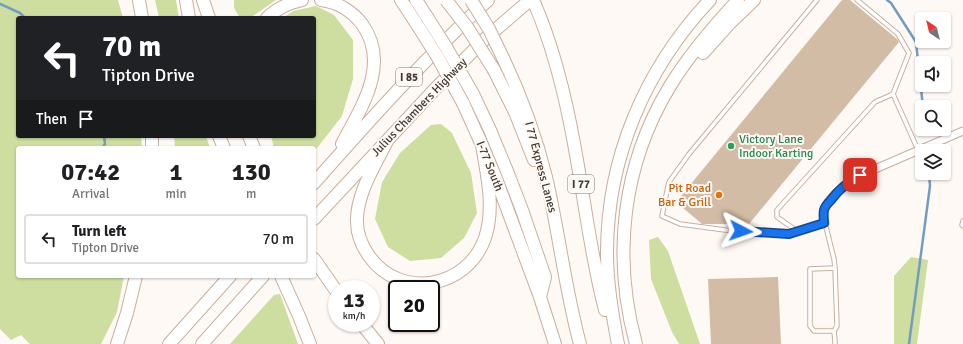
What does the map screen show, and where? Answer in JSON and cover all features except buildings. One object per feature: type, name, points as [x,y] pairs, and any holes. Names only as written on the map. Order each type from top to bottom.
[{"type":"highway","points":[[139,0],[142,16]]},
{"type":"highway","points":[[186,0],[189,16]]},
{"type":"highway","points":[[204,0],[208,16]]},
{"type":"highway","points":[[270,16],[282,7],[302,0]]},
{"type":"highway","points":[[321,0],[340,6],[359,21],[368,34],[374,58],[373,76],[367,94],[334,160]]},
{"type":"highway","name":"I-77 South","points":[[401,0],[437,56],[463,104],[482,145],[540,297],[555,344]]},
{"type":"highway","points":[[416,0],[450,52],[473,94],[501,157],[522,210],[545,277],[540,297]]},
{"type":"highway","points":[[446,0],[476,40],[509,98],[521,126],[555,219]]},
{"type":"highway","name":"I 77 Express Lanes","points":[[471,0],[489,29],[504,60],[524,105],[536,140],[555,219],[580,344]]},
{"type":"highway","name":"I 85","points":[[316,181],[416,69],[488,0]]},
{"type":"highway","name":"I 77","points":[[531,0],[543,24],[557,66],[576,150],[594,261],[603,303],[615,344]]},
{"type":"highway","name":"Julius Chambers Highway","points":[[316,217],[461,62],[486,38],[531,0]]},
{"type":"highway","points":[[618,344],[610,303],[607,255],[609,216],[618,165],[633,120],[656,72],[681,33],[710,0]]},
{"type":"highway","points":[[636,344],[625,285],[623,255],[624,225],[636,163],[654,115],[670,86],[687,61],[738,0]]},
{"type":"highway","points":[[654,115],[708,46],[754,0]]},
{"type":"highway","points":[[387,141],[367,181],[362,196],[357,217],[358,231],[362,246],[376,266],[398,280],[422,284],[439,282],[454,275],[469,264],[481,247],[486,233],[489,216],[489,189],[482,145]]},
{"type":"highway","points":[[316,262],[329,280]]},
{"type":"highway","points":[[117,344],[127,313],[136,278]]},
{"type":"highway","points":[[169,344],[228,278]]},
{"type":"highway","points":[[202,344],[261,278]]},
{"type":"highway","points":[[282,278],[300,316],[310,344]]},
{"type":"highway","points":[[368,332],[378,344]]},
{"type":"street","points":[[932,144],[963,131]]},
{"type":"street","points":[[824,223],[823,216],[826,206],[839,189],[845,184],[860,175],[915,151]]},
{"type":"lane","points":[[816,0],[689,154],[669,182],[662,216],[680,224],[725,230],[789,234],[824,223],[835,268],[837,326],[834,330],[835,344]]},
{"type":"lane","points":[[857,0],[898,34],[908,53],[894,94],[915,144]]},
{"type":"lane","points":[[796,231],[777,217],[777,210],[875,102],[894,94]]},
{"type":"lane","points":[[963,221],[963,226]]},
{"type":"lane","points":[[834,330],[814,331],[810,326],[810,269],[835,268]]},
{"type":"green space","points":[[0,0],[118,0],[122,16],[16,16],[16,138],[141,138],[142,146],[16,146],[16,278],[124,278],[117,312],[101,344],[30,344],[21,335],[11,340],[0,329]]},
{"type":"green space","points":[[155,0],[176,0],[179,16],[159,16]]},
{"type":"green space","points":[[234,0],[276,0],[253,16],[239,16],[234,8]]},
{"type":"green space","points":[[316,6],[334,15],[353,40],[353,79],[342,116],[316,149],[316,146],[274,146],[272,138],[316,138],[316,16],[286,16],[293,11]]},
{"type":"green space","points":[[441,124],[452,133],[471,173],[477,213],[464,238],[441,258],[410,261],[388,247],[375,219],[382,182],[400,153],[431,125]]},
{"type":"green space","points":[[174,138],[207,138],[209,146],[175,146]]},
{"type":"green space","points":[[658,237],[668,251],[700,344],[679,344],[672,332],[651,279],[649,240]]},
{"type":"green space","points":[[911,257],[928,260],[917,344],[894,344],[894,276]]},
{"type":"green space","points":[[280,294],[298,344],[230,344],[274,295]]},
{"type":"waterway","points":[[887,0],[891,3],[916,42],[922,100]]},
{"type":"waterway","points":[[0,4],[20,13],[23,16]]},
{"type":"waterway","points":[[104,138],[105,144],[104,146]]},
{"type":"waterway","points":[[909,344],[930,186],[930,180]]},
{"type":"place","name":"Victory Lane Indoor Karting","points":[[731,146]]},
{"type":"place","name":"Pit Road Bar & Grill","points":[[719,195]]},
{"type":"route","points":[[741,231],[789,234],[824,223],[823,216],[826,206],[839,189],[860,175]]}]
